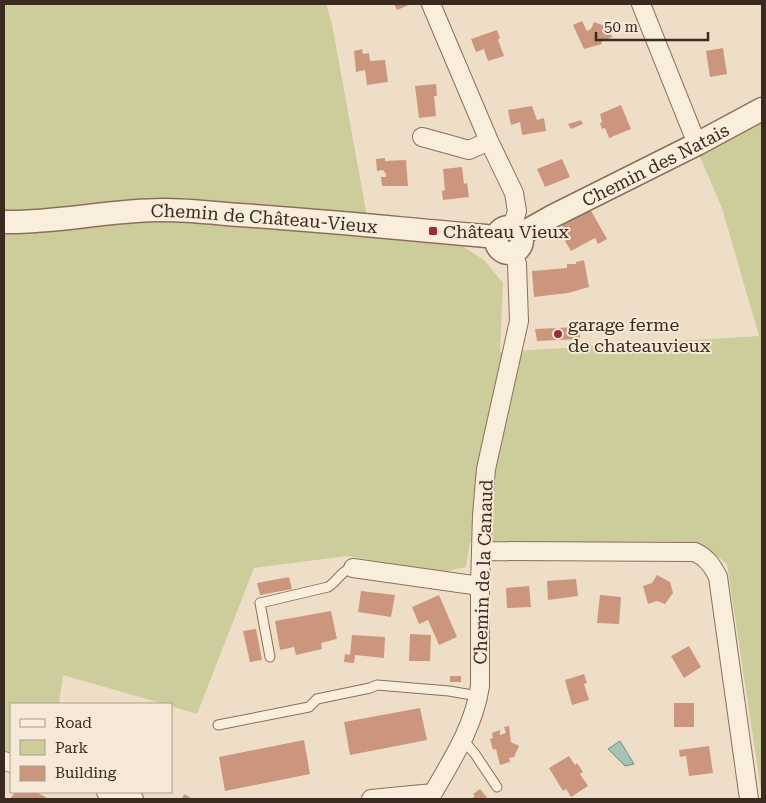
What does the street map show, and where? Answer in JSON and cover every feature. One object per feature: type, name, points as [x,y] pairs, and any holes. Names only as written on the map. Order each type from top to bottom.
[{"type":"street","points":[[431,4],[489,141],[516,198],[524,211],[534,218],[544,221]]},
{"type":"street","points":[[641,4],[697,144]]},
{"type":"street","name":"Chemin des Natais","points":[[511,238],[762,109]]},
{"type":"street","points":[[422,137],[469,150],[489,141]]},
{"type":"street","name":"Chemin de la Canaud","points":[[371,799],[435,796],[464,741],[478,696],[480,686],[482,515],[486,469],[520,321],[518,282],[511,238],[517,211],[516,198]]},
{"type":"street","name":"Chemin de Château-Vieux","points":[[4,222],[32,223],[101,213],[166,210],[289,218],[511,238]]},
{"type":"street","name":"Chemin de Château-Vieux","points":[[4,233],[32,223]]},
{"type":"street","points":[[482,551],[695,552],[705,557],[713,566],[718,577],[750,799]]},
{"type":"street","points":[[353,568],[480,586]]},
{"type":"street","points":[[110,793],[134,799]]},
{"type":"lane","points":[[270,657],[260,603],[328,587],[334,584],[342,572],[353,568]]},
{"type":"lane","points":[[218,726],[309,707],[316,698],[370,688],[376,685],[449,691],[478,696]]},
{"type":"lane","points":[[464,741],[475,754],[497,788]]},
{"type":"green space","points":[[4,4],[326,4],[332,24],[370,233],[462,246],[484,260],[503,283],[500,352],[759,336],[722,208],[697,150],[762,116],[762,797],[727,564],[707,548],[690,542],[470,542],[466,567],[442,572],[347,556],[254,568],[197,714],[172,706],[172,703],[161,703],[63,675],[59,703],[10,703],[10,753],[6,751],[4,754]]},
{"type":"shaded area","points":[[620,741],[634,764],[625,766],[608,749]]},
{"type":"building","points":[[394,4],[411,4],[397,10]]},
{"type":"building","points":[[582,21],[587,31],[591,29],[594,22],[608,27],[612,37],[601,42],[602,44],[584,49],[573,25]]},
{"type":"building","points":[[497,30],[500,38],[498,40],[504,56],[488,61],[484,49],[476,52],[471,39]]},
{"type":"building","points":[[723,48],[727,74],[710,77],[706,51]]},
{"type":"building","points":[[362,49],[363,54],[369,53],[370,61],[385,60],[388,82],[367,85],[365,70],[356,72],[354,51]]},
{"type":"building","points":[[436,84],[437,96],[434,96],[436,116],[419,118],[415,86]]},
{"type":"building","points":[[621,105],[631,129],[609,138],[605,128],[602,129],[600,114]]},
{"type":"building","points":[[532,106],[537,120],[544,118],[546,131],[522,135],[520,122],[511,125],[508,110]]},
{"type":"building","points":[[581,120],[583,124],[571,129],[568,124]]},
{"type":"building","points":[[385,158],[385,161],[406,160],[408,186],[382,186],[381,177],[386,177],[386,174],[383,170],[377,171],[376,159]]},
{"type":"building","points":[[562,159],[570,177],[545,187],[537,169]]},
{"type":"building","points":[[462,167],[464,184],[467,183],[469,197],[443,200],[442,191],[445,190],[443,169]]},
{"type":"building","points":[[590,209],[607,239],[598,244],[595,238],[571,251],[565,241],[570,238],[562,225]]},
{"type":"building","points":[[584,260],[589,287],[568,293],[534,297],[532,271],[567,268],[567,264],[576,264],[576,262]]},
{"type":"building","name":"garage ferme de chateauvieux","points":[[579,327],[580,339],[537,341],[535,329]]},
{"type":"building","points":[[657,575],[670,582],[673,593],[665,604],[657,601],[648,604],[643,586],[652,583]]},
{"type":"building","points":[[289,577],[292,589],[260,595],[257,583]]},
{"type":"building","points":[[576,579],[578,596],[548,600],[547,581]]},
{"type":"building","points":[[529,586],[531,607],[507,608],[506,588]]},
{"type":"building","points":[[361,591],[395,595],[391,617],[358,612]]},
{"type":"building","points":[[439,595],[457,637],[439,645],[428,620],[419,624],[412,607]]},
{"type":"building","points":[[600,595],[621,597],[619,624],[597,623]]},
{"type":"building","points":[[331,611],[337,639],[321,643],[322,649],[296,655],[294,647],[280,650],[275,621]]},
{"type":"building","points":[[256,629],[262,660],[250,662],[243,631]]},
{"type":"building","points":[[410,634],[431,635],[430,661],[409,661]]},
{"type":"building","points":[[352,635],[385,637],[384,658],[355,655],[354,663],[344,662],[345,654],[350,655]]},
{"type":"building","points":[[689,646],[701,667],[684,678],[671,656]]},
{"type":"building","points":[[584,674],[587,683],[584,684],[589,700],[572,705],[565,680]]},
{"type":"building","points":[[450,676],[461,676],[461,682],[450,682]]},
{"type":"building","points":[[674,703],[694,703],[694,727],[674,727]]},
{"type":"building","points":[[420,708],[427,740],[350,755],[344,722]]},
{"type":"building","points":[[509,726],[511,742],[519,746],[514,757],[509,758],[510,762],[500,765],[496,749],[493,750],[490,739],[493,738],[492,733],[500,730],[500,735],[506,733],[504,727]]},
{"type":"building","points":[[304,740],[310,774],[225,791],[219,757]]},
{"type":"building","points":[[709,746],[713,773],[689,776],[686,756],[680,757],[679,750]]},
{"type":"building","points":[[569,756],[583,772],[580,774],[588,786],[571,797],[566,789],[563,791],[549,768]]},
{"type":"building","points":[[480,789],[488,799],[471,799],[475,796],[473,794]]},
{"type":"building","points":[[14,793],[38,793],[49,799],[10,799]]},
{"type":"building","points":[[184,794],[191,798],[182,799]]},
{"type":"place","name":"Château Vieux","points":[[433,231]]},
{"type":"place","name":"garage ferme de chateauvieux","points":[[558,334]]}]
